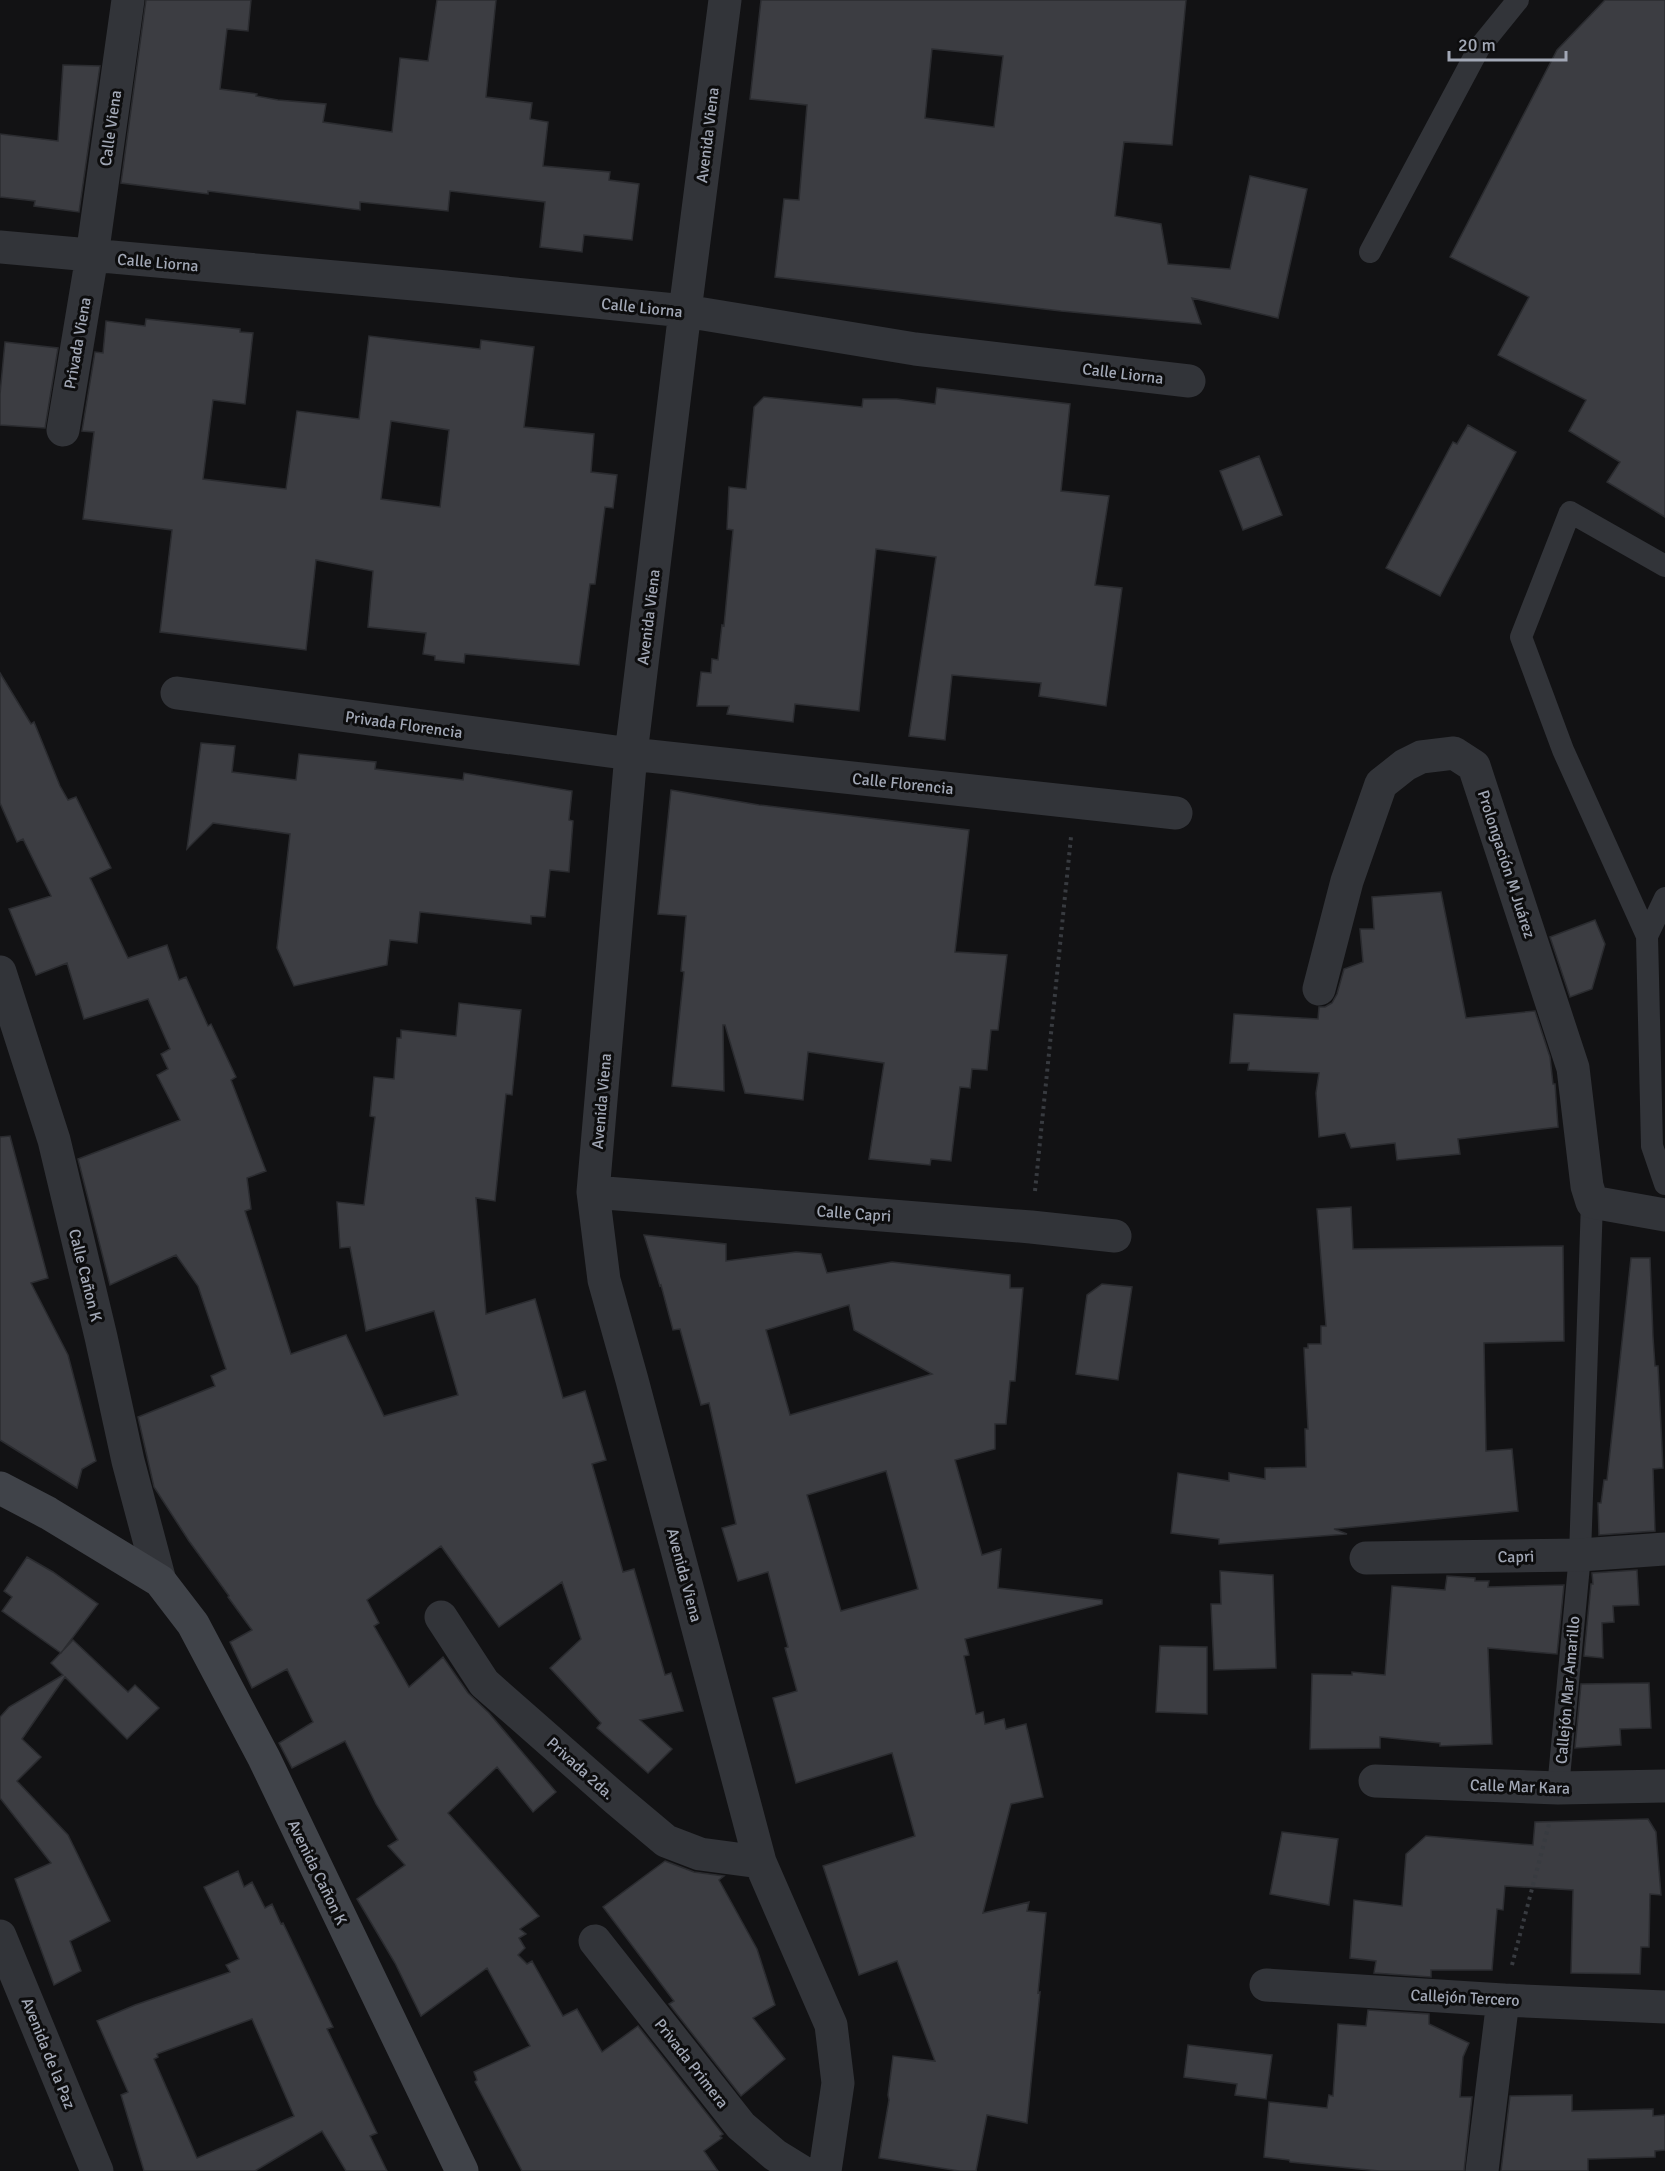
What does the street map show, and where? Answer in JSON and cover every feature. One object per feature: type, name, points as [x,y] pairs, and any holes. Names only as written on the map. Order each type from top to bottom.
[{"type":"street","name":"Calle Viena","points":[[92,256],[128,0]]},
{"type":"street","name":"Avenida Viena","points":[[725,0],[631,754],[593,1192],[604,1280],[633,1380],[760,1862],[831,2025],[838,2083],[825,2171]]},
{"type":"street","name":"Calle Liorna","points":[[0,247],[685,311],[915,349],[1189,381]]},
{"type":"street","name":"Privada Viena","points":[[63,430],[92,256]]},
{"type":"street","name":"Privada Florencia","points":[[177,693],[631,754]]},
{"type":"street","name":"Prolongación M Juárez","points":[[1320,989],[1347,880],[1381,784],[1405,765],[1421,757],[1454,753],[1474,766],[1573,1068],[1587,1186],[1592,1202]]},
{"type":"street","name":"Calle Florencia","points":[[631,754],[1176,813]]},
{"type":"street","name":"Calle Cañon K","points":[[0,972],[54,1140],[128,1461],[160,1581]]},
{"type":"street","name":"Calle Capri","points":[[593,1192],[1031,1227],[1115,1236]]},
{"type":"street","points":[[1592,1202],[1665,1215]]},
{"type":"street","points":[[0,1488],[48,1513],[160,1581]]},
{"type":"street","name":"Capri","points":[[1366,1558],[1580,1555],[1665,1549]]},
{"type":"street","name":"Avenida Cañon K","points":[[160,1581],[193,1624],[264,1758],[462,2171]]},
{"type":"street","name":"Privada 2da.","points":[[441,1617],[484,1683],[666,1841],[700,1854],[760,1862]]},
{"type":"street","name":"Calle Mar Kara","points":[[1375,1781],[1558,1788],[1665,1786]]},
{"type":"street","name":"Avenida de la Paz","points":[[0,1936],[97,2171]]},
{"type":"street","name":"Privada Primera","points":[[595,1941],[741,2126],[775,2155],[801,2171]]},
{"type":"street","name":"Callejón Tercero","points":[[1266,1985],[1503,2000],[1665,2007]]},
{"type":"street","points":[[1482,2171],[1503,2000]]},
{"type":"lane","points":[[1370,252],[1479,48],[1518,0]]},
{"type":"lane","points":[[1665,566],[1570,512],[1521,637],[1563,750],[1647,936],[1657,1044],[1652,1146],[1665,1184]]},
{"type":"lane","points":[[1647,936],[1665,898]]},
{"type":"lane","name":"Callejón Mar Amarillo","points":[[1558,1788],[1580,1555],[1592,1202]]},
{"type":"path","points":[[1031,1227],[1075,801]]},
{"type":"path","name":"Callejón Mar Amarillo","points":[[1503,2000],[1558,1788]]},
{"type":"building","points":[[146,0],[251,0],[248,31],[227,29],[220,89],[257,94],[256,96],[278,100],[326,104],[323,122],[392,132],[400,58],[428,61],[437,0],[496,0],[486,97],[532,103],[530,119],[548,122],[543,166],[610,172],[609,180],[639,184],[632,240],[584,235],[582,252],[540,247],[545,202],[450,191],[448,211],[360,202],[360,210],[208,191],[208,194],[121,183]]},
{"type":"building","points":[[761,0],[1186,0],[1172,145],[1124,142],[1115,216],[1161,224],[1168,264],[1230,269],[1250,176],[1307,189],[1278,318],[1192,298],[1201,324],[1061,311],[775,277],[784,199],[799,200],[807,105],[750,99]],"holes":[[[932,49],[1003,56],[994,127],[925,118]]]},
{"type":"building","points":[[1605,0],[1665,0],[1665,517],[1607,482],[1620,462],[1569,431],[1586,400],[1498,355],[1529,297],[1450,257],[1557,50]]},
{"type":"building","points":[[63,65],[100,66],[79,212],[34,206],[35,201],[0,197],[0,134],[58,141]]},
{"type":"building","points":[[146,319],[240,329],[240,332],[253,333],[245,404],[213,400],[203,479],[286,489],[297,411],[359,419],[369,336],[480,349],[481,340],[534,347],[524,427],[594,434],[591,472],[617,475],[613,508],[605,507],[595,584],[590,584],[579,665],[465,654],[464,663],[435,660],[435,656],[423,654],[426,633],[368,627],[373,571],[316,560],[306,650],[160,632],[172,530],[83,519],[94,432],[82,431],[95,352],[103,353],[106,321],[145,326]],"holes":[[[391,421],[449,430],[440,507],[381,499]]]},
{"type":"building","points":[[5,342],[58,348],[45,428],[0,425],[0,394]]},
{"type":"building","points":[[937,388],[1070,404],[1061,491],[1109,496],[1095,585],[1122,588],[1106,706],[1039,696],[1041,683],[952,675],[945,740],[909,736],[936,557],[876,549],[859,711],[795,704],[793,722],[727,714],[729,706],[697,706],[701,672],[711,673],[712,659],[718,660],[722,625],[724,626],[733,530],[727,529],[729,487],[746,489],[754,407],[764,397],[862,407],[863,399],[897,399],[935,404]]},
{"type":"building","points":[[1468,425],[1516,452],[1440,596],[1386,568],[1453,442],[1457,444]]},
{"type":"building","points":[[1259,456],[1282,515],[1243,530],[1220,471]]},
{"type":"building","points":[[0,673],[31,724],[34,722],[60,786],[68,800],[76,797],[111,868],[90,878],[128,958],[167,945],[179,980],[186,977],[208,1026],[211,1024],[236,1077],[231,1080],[266,1171],[247,1178],[251,1209],[245,1211],[291,1354],[346,1335],[384,1416],[458,1395],[434,1311],[366,1331],[350,1247],[340,1248],[337,1202],[364,1205],[375,1117],[370,1116],[374,1077],[394,1079],[397,1038],[401,1038],[401,1030],[456,1036],[459,1003],[521,1010],[512,1095],[506,1094],[495,1201],[476,1198],[486,1314],[535,1299],[563,1398],[585,1391],[606,1460],[592,1464],[623,1572],[634,1569],[665,1675],[671,1673],[683,1711],[640,1720],[672,1749],[648,1773],[597,1728],[601,1723],[550,1668],[581,1639],[562,1582],[499,1627],[441,1546],[367,1600],[379,1623],[374,1626],[409,1687],[443,1657],[468,1693],[489,1713],[556,1792],[533,1812],[497,1767],[448,1813],[539,1916],[520,1929],[526,1934],[519,1938],[525,1948],[518,1955],[527,1964],[532,1961],[563,2016],[577,2009],[602,2052],[638,2026],[723,2134],[720,2136],[722,2138],[704,2151],[718,2171],[522,2171],[475,2082],[477,2080],[474,2072],[530,2046],[487,1968],[421,2016],[395,1963],[357,1899],[405,1865],[388,1846],[398,1840],[376,1804],[345,1741],[292,1768],[279,1743],[313,1722],[287,1669],[252,1688],[230,1642],[252,1630],[154,1487],[138,1417],[215,1386],[211,1376],[226,1369],[198,1286],[176,1255],[110,1285],[78,1159],[180,1120],[157,1075],[168,1069],[161,1054],[170,1049],[148,999],[84,1019],[67,963],[36,975],[9,909],[51,896],[23,839],[17,842],[0,803]]},
{"type":"building","points":[[201,743],[235,746],[232,772],[296,780],[299,754],[376,762],[375,769],[463,780],[464,773],[572,791],[569,820],[573,821],[569,872],[550,870],[545,917],[531,916],[531,924],[420,912],[417,943],[390,940],[387,965],[294,986],[277,948],[290,834],[213,823],[187,849]]},
{"type":"building","points":[[671,790],[759,805],[969,830],[955,952],[1007,955],[998,1030],[991,1030],[987,1070],[972,1069],[970,1088],[960,1087],[951,1161],[931,1159],[930,1165],[869,1159],[884,1063],[808,1052],[803,1100],[745,1093],[725,1025],[723,1025],[724,1091],[672,1086],[684,972],[681,971],[686,916],[658,914]]},
{"type":"building","points":[[1441,892],[1466,1018],[1535,1011],[1550,1057],[1553,1084],[1555,1084],[1558,1127],[1458,1139],[1460,1154],[1397,1160],[1395,1143],[1351,1148],[1345,1133],[1319,1137],[1316,1093],[1319,1073],[1248,1070],[1249,1063],[1230,1063],[1234,1014],[1318,1019],[1319,1007],[1332,1003],[1337,994],[1344,969],[1363,962],[1360,929],[1374,929],[1372,897]]},
{"type":"building","points":[[1595,920],[1605,944],[1592,989],[1570,997],[1550,937]]},
{"type":"building","points":[[10,1136],[48,1278],[31,1283],[68,1355],[96,1461],[82,1469],[77,1488],[0,1440],[0,1137]]},
{"type":"building","points":[[1351,1207],[1353,1249],[1563,1246],[1564,1341],[1484,1343],[1486,1451],[1512,1449],[1518,1511],[1334,1529],[1347,1534],[1219,1544],[1219,1539],[1171,1533],[1178,1473],[1229,1481],[1229,1473],[1265,1479],[1265,1468],[1306,1467],[1305,1429],[1308,1429],[1304,1348],[1308,1348],[1308,1344],[1321,1344],[1321,1326],[1326,1326],[1317,1209]]},
{"type":"building","points":[[644,1235],[726,1244],[726,1261],[796,1252],[821,1254],[827,1273],[892,1262],[1010,1275],[1010,1288],[1023,1288],[1015,1381],[1010,1381],[1006,1424],[995,1424],[995,1449],[955,1460],[982,1555],[1001,1549],[998,1588],[1102,1600],[1102,1604],[965,1639],[969,1655],[964,1656],[976,1714],[983,1712],[985,1724],[1004,1719],[1006,1729],[1026,1724],[1043,1797],[1011,1804],[983,1913],[1029,1902],[1027,1911],[1046,1913],[1027,2123],[987,2115],[976,2171],[959,2171],[879,2158],[889,2100],[893,2056],[935,2061],[897,1961],[859,1975],[823,1866],[915,1836],[892,1753],[796,1783],[773,1698],[797,1691],[768,1572],[738,1581],[722,1528],[736,1524],[709,1403],[701,1405],[680,1329],[673,1330]],"holes":[[[849,1305],[854,1330],[932,1374],[790,1415],[766,1330]],[[886,1471],[918,1589],[841,1611],[807,1495]]]},
{"type":"building","points":[[1631,1258],[1650,1258],[1653,1337],[1655,1366],[1658,1366],[1663,1468],[1653,1469],[1655,1531],[1599,1535],[1598,1503],[1601,1503],[1604,1480],[1607,1480]]},
{"type":"building","points":[[1102,1284],[1132,1287],[1118,1380],[1076,1374],[1087,1295]]},
{"type":"building","points":[[27,1557],[53,1572],[98,1604],[61,1653],[2,1611],[12,1597],[4,1591]]},
{"type":"building","points":[[1637,1570],[1639,1605],[1613,1606],[1614,1622],[1602,1623],[1603,1658],[1584,1656],[1591,1584],[1593,1584],[1592,1573]]},
{"type":"building","points":[[1220,1571],[1273,1575],[1276,1668],[1214,1670],[1211,1604],[1221,1604]]},
{"type":"building","points":[[1447,1576],[1489,1581],[1488,1587],[1564,1585],[1557,1654],[1488,1648],[1492,1744],[1440,1746],[1440,1743],[1380,1737],[1380,1748],[1310,1749],[1312,1674],[1352,1675],[1352,1672],[1385,1675],[1392,1586],[1445,1590]]},
{"type":"building","points":[[73,1640],[128,1692],[135,1685],[159,1708],[127,1739],[65,1677],[22,1739],[41,1757],[17,1781],[68,1835],[110,1921],[70,1941],[81,1971],[54,1985],[15,1879],[51,1863],[0,1798],[0,1717],[9,1707],[63,1675],[51,1663]]},
{"type":"building","points":[[1160,1646],[1207,1647],[1207,1714],[1156,1712]]},
{"type":"building","points":[[1649,1683],[1651,1728],[1620,1729],[1621,1745],[1575,1748],[1581,1684]]},
{"type":"building","points":[[1648,1819],[1656,1832],[1661,1895],[1650,1894],[1649,1947],[1641,1947],[1640,1974],[1571,1973],[1573,1890],[1505,1886],[1503,1910],[1497,1909],[1492,1970],[1431,1970],[1431,1977],[1374,1973],[1376,1961],[1350,1958],[1354,1900],[1402,1906],[1406,1854],[1426,1836],[1533,1845],[1535,1822]]},
{"type":"building","points":[[1282,1832],[1338,1839],[1329,1905],[1270,1894]]},
{"type":"building","points":[[665,1861],[694,1872],[724,1876],[719,1880],[757,1949],[775,2005],[753,2018],[785,2059],[741,2096],[669,2004],[674,2001],[603,1907]]},
{"type":"building","points":[[238,1871],[244,1887],[252,1882],[265,1908],[272,1904],[333,2027],[327,2029],[377,2133],[370,2136],[387,2171],[346,2171],[322,2131],[255,2171],[144,2171],[121,2095],[128,2092],[97,2021],[135,2005],[230,1972],[226,1965],[239,1959],[204,1887]],"holes":[[[252,2019],[294,2116],[197,2158],[154,2059],[158,2057],[157,2054]]]},
{"type":"building","points":[[1368,2010],[1429,2014],[1429,2024],[1469,2043],[1463,2057],[1460,2097],[1472,2097],[1464,2171],[1379,2171],[1290,2162],[1264,2157],[1269,2102],[1327,2108],[1329,2095],[1333,2096],[1338,2024],[1366,2026]]},
{"type":"building","points":[[1188,2045],[1272,2055],[1266,2099],[1235,2095],[1237,2084],[1184,2077]]},
{"type":"building","points":[[1572,2095],[1572,2111],[1653,2109],[1653,2116],[1665,2115],[1665,2150],[1655,2151],[1655,2157],[1588,2159],[1588,2171],[1501,2171],[1510,2096]]}]
